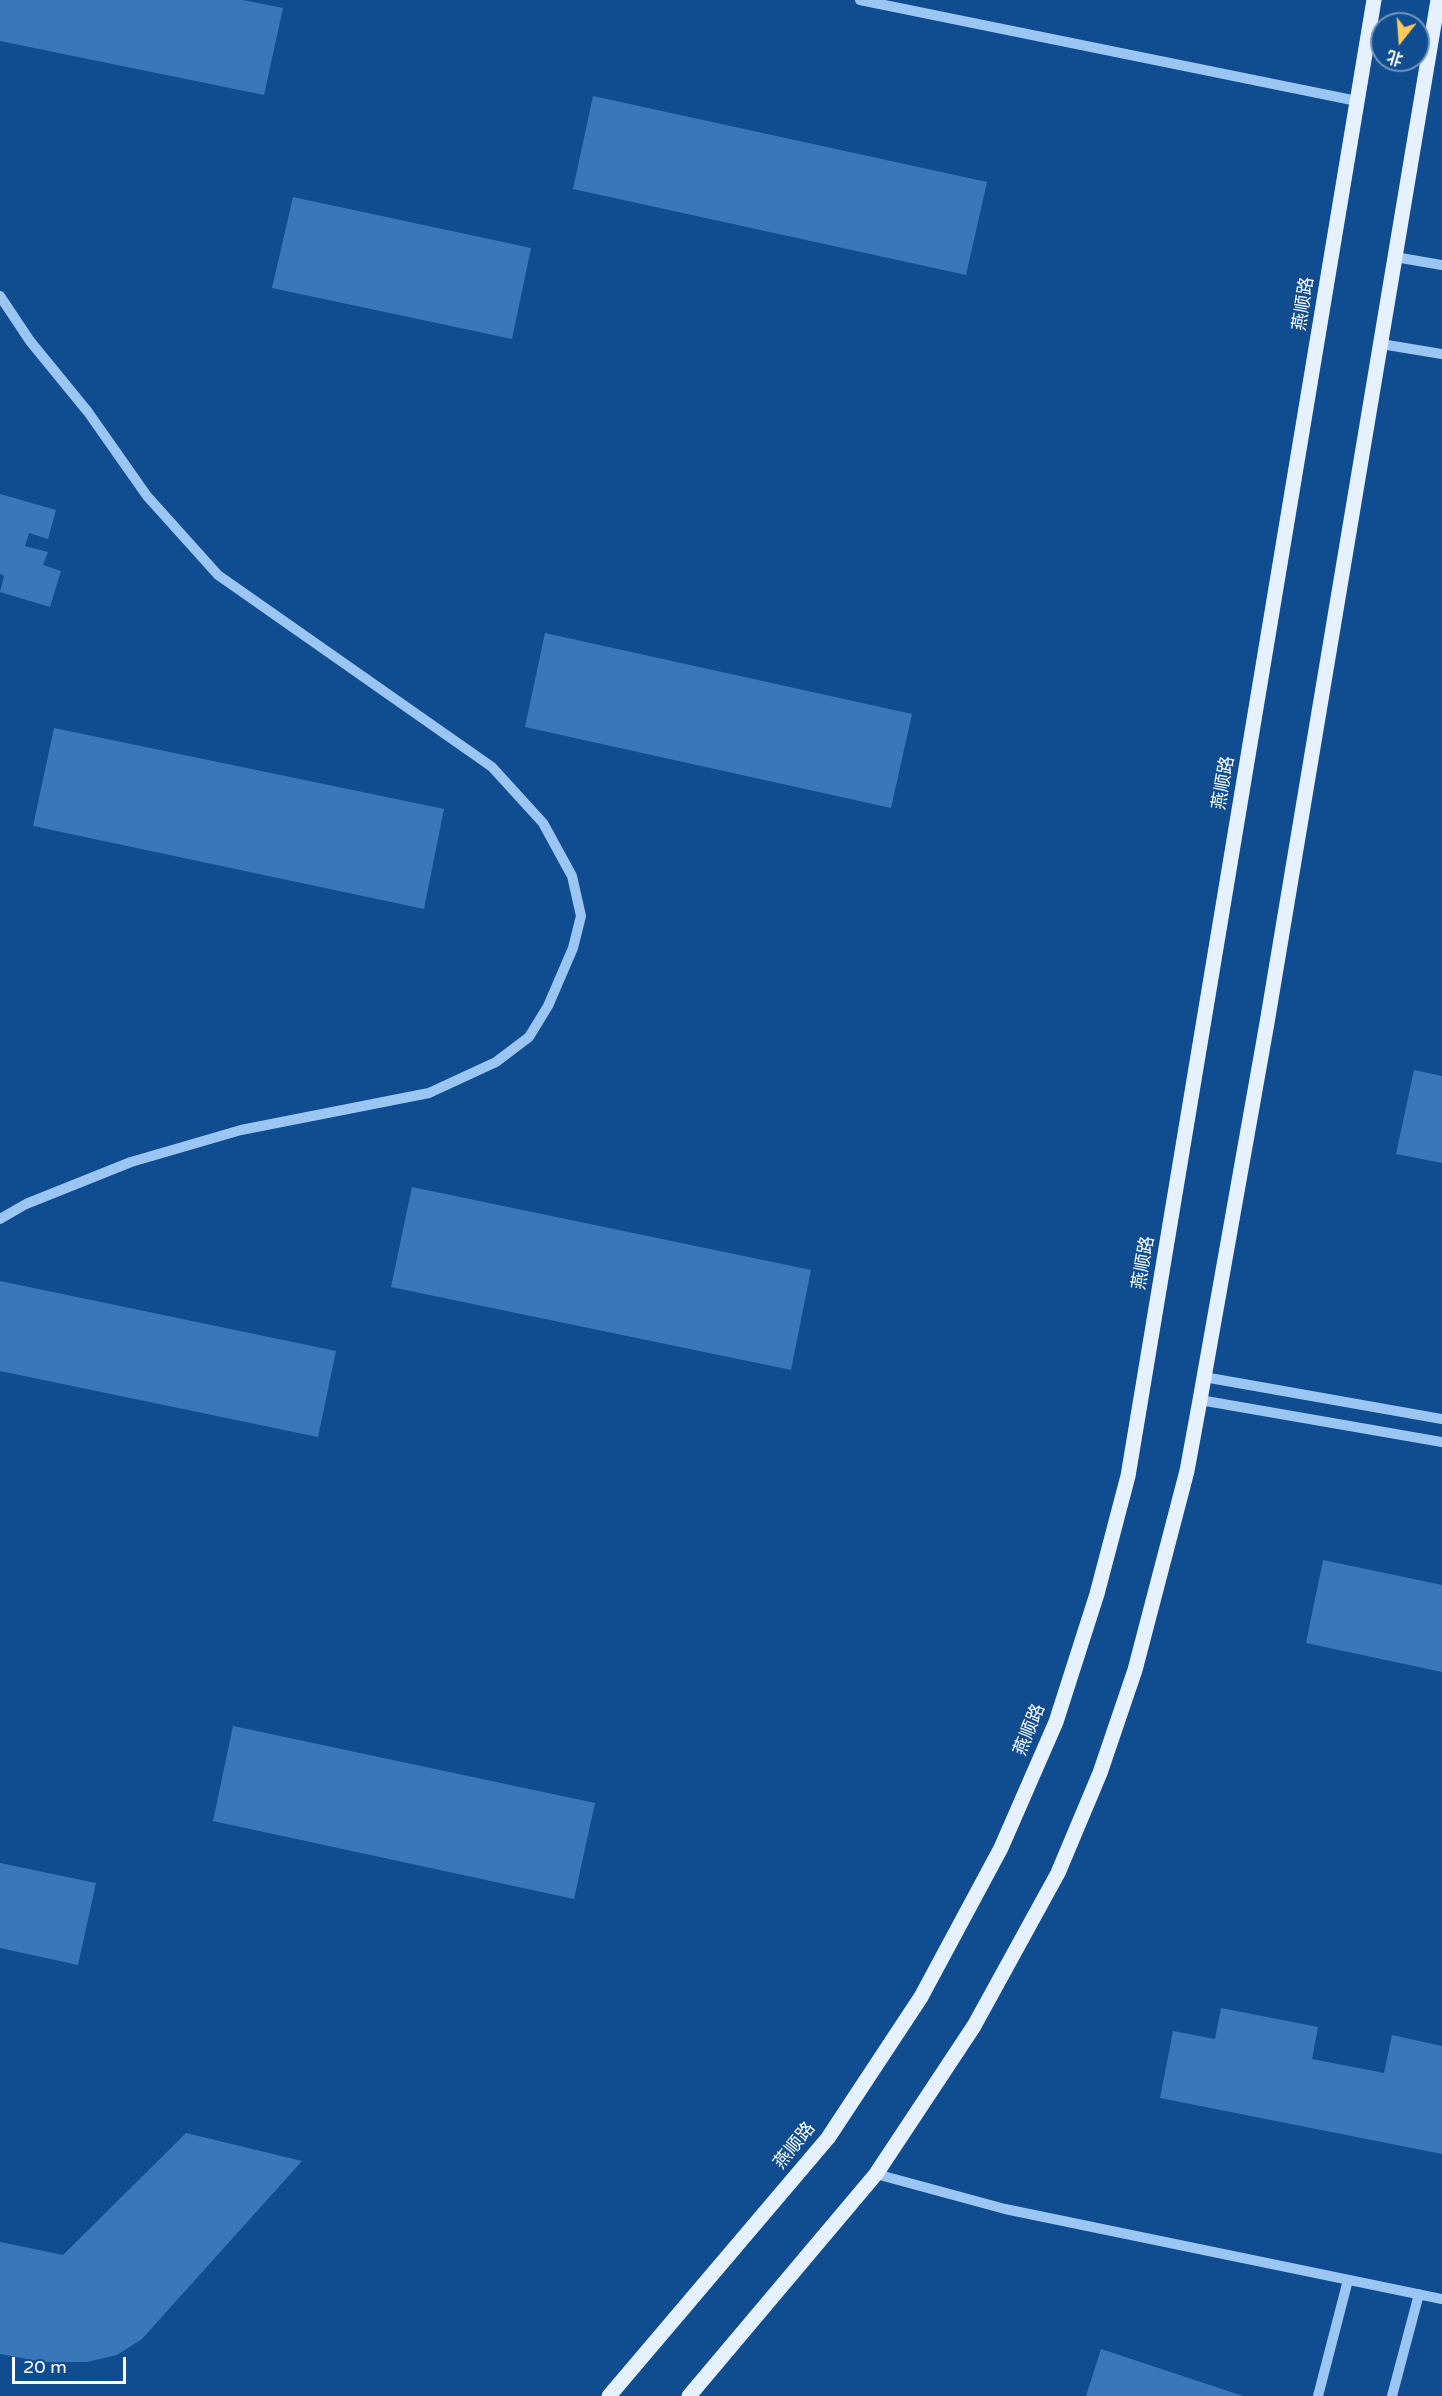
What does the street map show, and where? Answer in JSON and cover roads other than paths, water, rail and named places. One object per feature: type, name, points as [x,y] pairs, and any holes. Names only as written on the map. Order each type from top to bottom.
[{"type":"main road","name":"燕顺路","points":[[609,2396],[828,2138],[932,1977],[1001,1848],[1056,1722],[1097,1594],[1128,1476],[1374,0]]},
{"type":"main road","points":[[689,2396],[876,2174],[974,2026],[1058,1873],[1100,1773],[1135,1670],[1187,1471],[1200,1400],[1267,1023],[1438,0]]},
{"type":"lane","points":[[860,0],[1357,101]]},
{"type":"lane","points":[[1395,257],[1442,265]]},
{"type":"lane","points":[[0,296],[30,341],[88,412],[147,496],[218,575],[492,767],[543,823],[572,876],[581,916],[573,948],[548,1006],[529,1037],[496,1062],[429,1093],[241,1130],[132,1162],[26,1204],[0,1219]]},
{"type":"lane","points":[[1381,344],[1442,354]]},
{"type":"lane","points":[[1204,1377],[1442,1419]]},
{"type":"lane","points":[[1200,1400],[1442,1442]]},
{"type":"lane","points":[[876,2174],[1005,2209],[1442,2299]]},
{"type":"lane","points":[[1318,2396],[1347,2280]]},
{"type":"lane","points":[[1392,2396],[1419,2294]]}]
